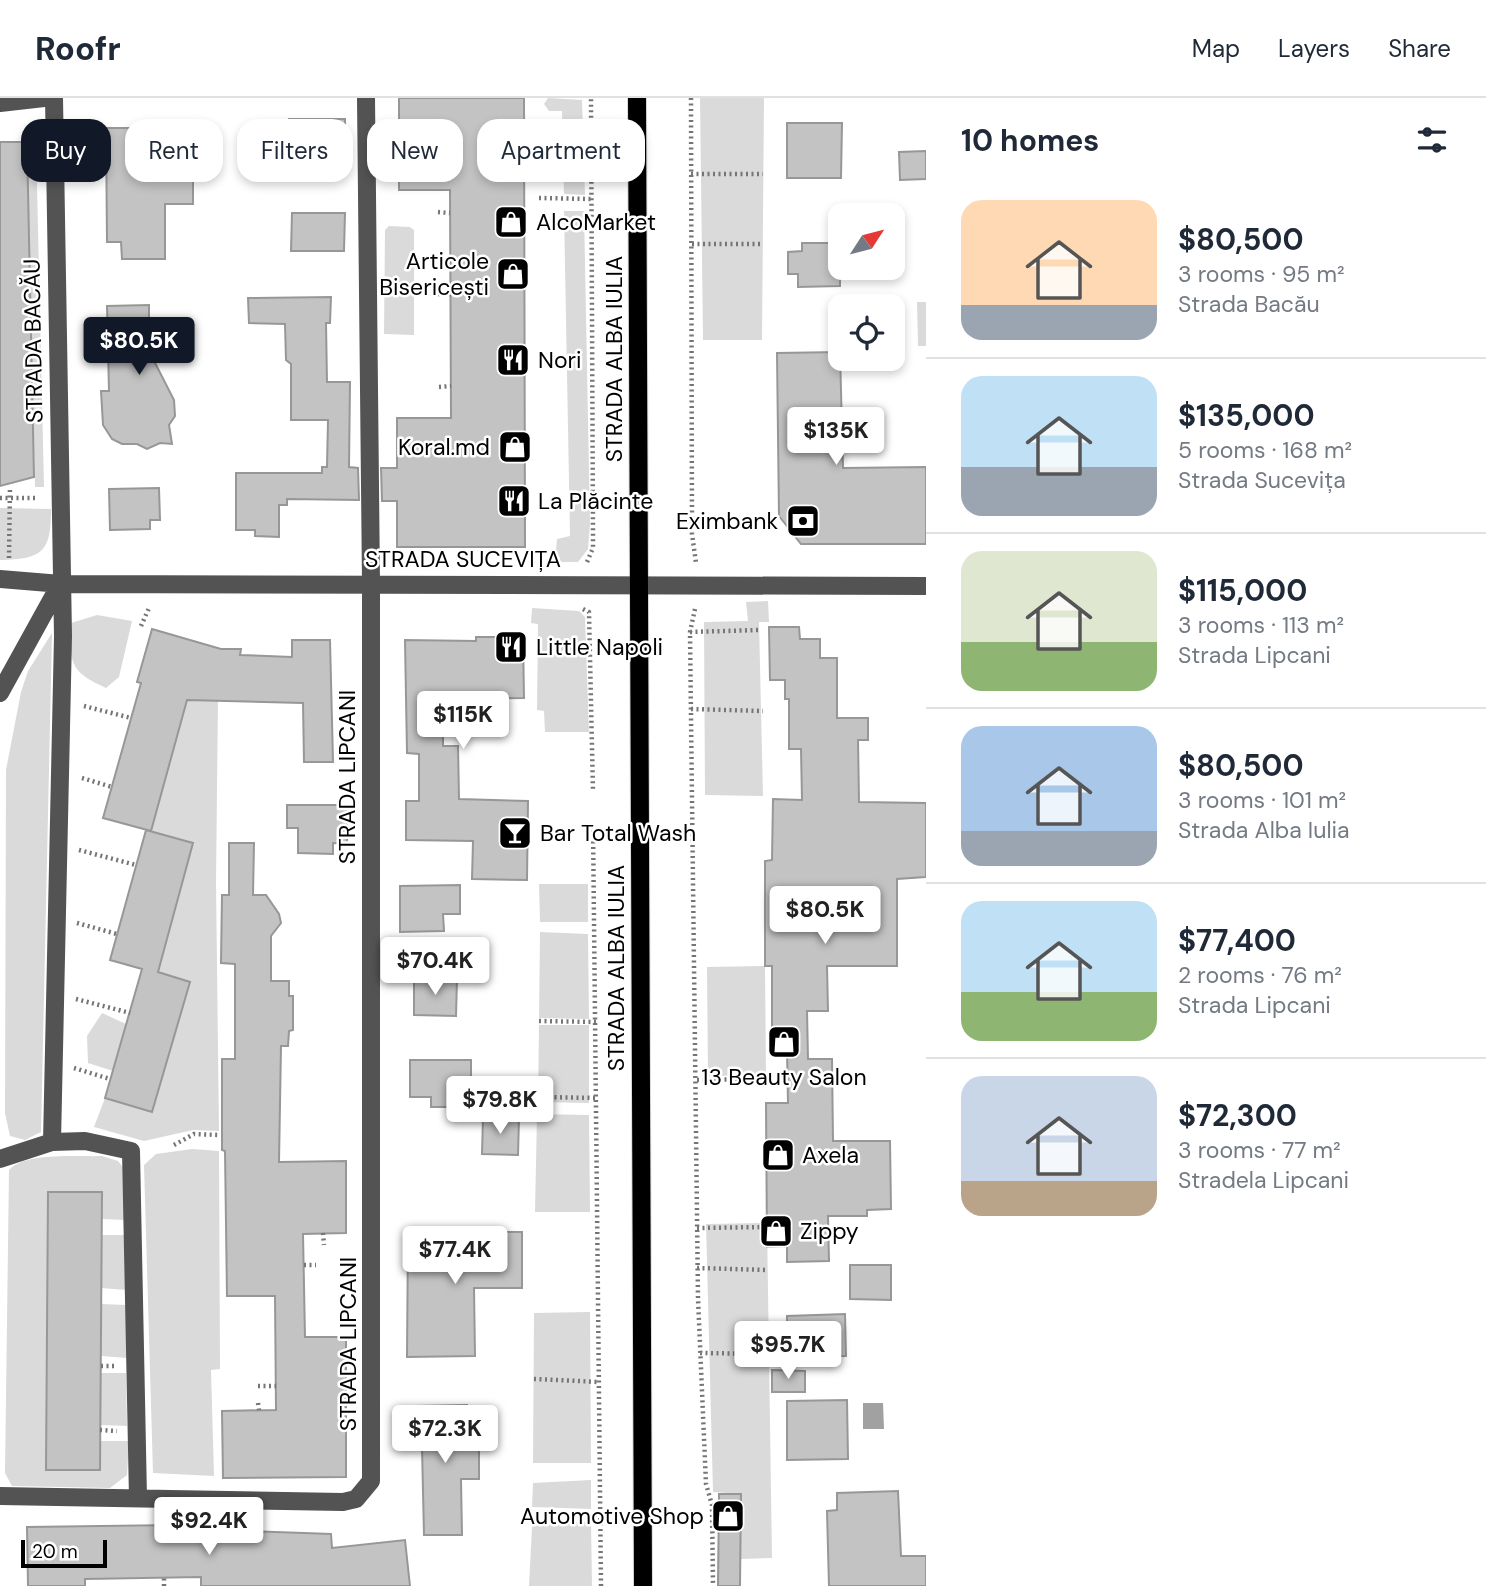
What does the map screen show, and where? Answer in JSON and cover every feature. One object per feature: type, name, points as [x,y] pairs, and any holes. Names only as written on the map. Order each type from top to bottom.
[{"type":"main road","name":"STRADA ALBA IULIA","points":[[637,98],[643,1586]]},
{"type":"street","points":[[0,103],[44,98]]},
{"type":"street","name":"STRADA BACĂU","points":[[52,1142],[61,584],[54,98]]},
{"type":"street","name":"STRADA LIPCANI","points":[[138,1498],[343,1502],[356,1499],[366,1491],[371,1481],[371,583],[366,98]]},
{"type":"street","name":"STRADA SUCEVIȚA","points":[[5,580],[61,584],[926,586]]},
{"type":"street","points":[[0,693],[61,584]]},
{"type":"street","points":[[0,1159],[52,1142],[85,1140],[131,1151],[138,1498],[0,1496]]},
{"type":"path","points":[[582,565],[589,560],[593,540],[590,98]]},
{"type":"path","points":[[691,98],[692,534],[696,563]]},
{"type":"path","points":[[691,174],[763,174]]},
{"type":"path","points":[[539,198],[592,199]]},
{"type":"path","points":[[438,212],[450,213]]},
{"type":"path","points":[[692,244],[762,244]]},
{"type":"path","points":[[438,294],[451,294]]},
{"type":"path","points":[[439,387],[451,386]]},
{"type":"path","points":[[5,580],[10,487]]},
{"type":"path","points":[[0,498],[60,498]]},
{"type":"path","points":[[141,626],[151,603]]},
{"type":"path","points":[[695,608],[690,632],[697,1228],[706,1484],[712,1505],[713,1586]]},
{"type":"path","points":[[589,612],[593,792]]},
{"type":"path","points":[[690,632],[759,631]]},
{"type":"path","points":[[83,706],[131,719]]},
{"type":"path","points":[[691,709],[763,711]]},
{"type":"path","points":[[60,771],[112,787]]},
{"type":"path","points":[[593,825],[601,1586]]},
{"type":"path","points":[[58,844],[136,865]]},
{"type":"path","points":[[57,917],[117,934]]},
{"type":"path","points":[[55,993],[130,1013]]},
{"type":"path","points":[[539,1021],[596,1022]]},
{"type":"path","points":[[54,1062],[110,1079]]},
{"type":"path","points":[[697,1080],[766,1079]]},
{"type":"path","points":[[538,1097],[597,1098]]},
{"type":"path","points":[[174,1145],[194,1134],[219,1135]]},
{"type":"path","points":[[697,1228],[767,1227]]},
{"type":"path","points":[[323,1233],[324,1245]]},
{"type":"path","points":[[303,1265],[316,1265]]},
{"type":"path","points":[[698,1268],[768,1270]]},
{"type":"path","points":[[700,1353],[769,1354]]},
{"type":"path","points":[[534,1379],[600,1382]]},
{"type":"path","points":[[258,1386],[276,1386]]},
{"type":"path","points":[[258,1403],[259,1410]]},
{"type":"path","points":[[164,1578],[164,1586]]},
{"type":"shaded area","points":[[548,98],[582,100],[583,119],[562,119],[562,111],[549,111],[544,104]]},
{"type":"shaded area","points":[[700,98],[764,98],[762,340],[703,340]]},
{"type":"shaded area","points":[[28,182],[37,182],[44,487],[35,487]]},
{"type":"shaded area","points":[[564,182],[585,182],[585,195],[564,194]]},
{"type":"shaded area","points":[[564,211],[584,211],[590,524],[588,549],[578,562],[555,562],[557,539],[570,536]]},
{"type":"shaded area","points":[[389,226],[410,227],[414,230],[414,335],[384,334],[385,230]]},
{"type":"shaded area","points":[[917,302],[926,302],[926,346],[918,346]]},
{"type":"shaded area","points":[[0,508],[51,509],[49,535],[42,550],[26,558],[0,560]]},
{"type":"shaded area","points":[[768,601],[769,622],[759,622],[763,796],[705,795],[704,622],[748,621],[746,602]]},
{"type":"shaded area","points":[[532,608],[579,611],[585,617],[589,732],[545,732],[544,711],[537,710],[538,624],[531,623]]},
{"type":"shaded area","points":[[97,615],[132,621],[119,677],[106,688],[84,676],[74,664],[72,656],[71,623]]},
{"type":"shaded area","points":[[52,633],[41,1132],[25,1140],[10,1136],[5,1113],[6,770],[21,692],[28,671]]},
{"type":"shaded area","points":[[189,694],[218,697],[216,883],[219,1131],[193,1130],[144,1141],[94,1127],[105,1098],[152,1111],[190,983],[158,972],[193,843],[151,831]]},
{"type":"shaded area","points":[[539,884],[588,884],[588,922],[540,922]]},
{"type":"shaded area","points":[[540,932],[588,934],[589,1019],[539,1018]]},
{"type":"shaded area","points":[[765,966],[766,1075],[708,1076],[707,967]]},
{"type":"shaded area","points":[[102,1013],[126,1024],[113,1071],[88,1063],[87,1036]]},
{"type":"shaded area","points":[[539,1025],[589,1025],[589,1103],[538,1102]]},
{"type":"shaded area","points":[[537,1114],[589,1115],[590,1212],[535,1212]]},
{"type":"shaded area","points":[[192,1149],[219,1151],[220,1369],[211,1370],[214,1476],[153,1473],[144,1165],[156,1154]]},
{"type":"shaded area","points":[[102,1156],[118,1161],[125,1170],[126,1220],[102,1219],[101,1192],[48,1192],[46,1469],[100,1470],[100,1441],[129,1441],[127,1475],[110,1488],[12,1486],[5,1473],[9,1170],[27,1160],[39,1158]]},
{"type":"shaded area","points":[[767,1223],[772,1558],[741,1559],[741,1494],[713,1492],[706,1224]]},
{"type":"shaded area","points":[[101,1235],[127,1235],[127,1290],[101,1288]]},
{"type":"shaded area","points":[[101,1304],[127,1305],[127,1358],[101,1356]]},
{"type":"shaded area","points":[[590,1312],[591,1463],[533,1463],[534,1313]]},
{"type":"shaded area","points":[[101,1373],[126,1373],[127,1426],[100,1425]]},
{"type":"shaded area","points":[[863,1403],[883,1403],[884,1429],[863,1429]]},
{"type":"shaded area","points":[[591,1480],[591,1509],[532,1507],[533,1483]]},
{"type":"shaded area","points":[[540,1521],[591,1522],[592,1586],[529,1586],[532,1527]]},
{"type":"building","points":[[399,98],[524,98],[524,119],[477,119],[477,182],[524,182],[525,547],[397,547],[397,501],[382,501],[381,468],[397,468],[397,418],[451,418],[450,190],[399,190],[399,182],[463,182],[463,119],[399,119]]},
{"type":"building","points":[[787,123],[842,123],[841,178],[787,178]]},
{"type":"building","points":[[111,128],[125,128],[125,182],[193,182],[193,204],[165,204],[165,259],[122,259],[121,242],[107,242],[106,182],[111,182]]},
{"type":"building","points":[[0,142],[21,142],[21,182],[28,182],[34,477],[0,486]]},
{"type":"building","points":[[926,151],[926,179],[900,180],[899,152]]},
{"type":"building","points":[[292,213],[345,213],[344,251],[291,251]]},
{"type":"building","points":[[802,243],[828,243],[828,280],[840,280],[840,286],[798,287],[798,274],[788,274],[788,252],[802,251]]},
{"type":"building","points":[[331,297],[330,323],[326,323],[327,382],[350,382],[349,467],[358,468],[359,500],[287,499],[287,505],[279,505],[279,537],[255,536],[255,530],[236,530],[236,473],[322,473],[322,467],[327,467],[328,420],[291,420],[291,364],[286,360],[285,324],[249,323],[248,298]]},
{"type":"building","points":[[149,305],[149,324],[182,323],[183,357],[152,357],[174,400],[175,416],[169,425],[172,444],[160,443],[147,449],[112,439],[103,425],[101,391],[109,391],[107,306]]},
{"type":"building","points":[[828,352],[828,371],[840,371],[843,468],[926,467],[926,544],[801,544],[779,516],[777,353]]},
{"type":"building","points":[[159,488],[160,520],[150,520],[150,529],[110,530],[109,489]]},
{"type":"building","points":[[769,627],[799,627],[800,639],[820,639],[820,658],[837,658],[837,718],[868,718],[868,740],[858,740],[859,802],[926,803],[926,877],[897,879],[897,966],[827,966],[828,1011],[807,1011],[808,1059],[832,1059],[833,1141],[890,1141],[891,1209],[867,1210],[867,1216],[828,1216],[829,1261],[787,1262],[787,1246],[767,1247],[766,1103],[788,1103],[787,1051],[772,1051],[772,966],[765,966],[765,861],[772,860],[773,799],[802,800],[801,749],[789,749],[789,699],[785,699],[785,680],[770,680]]},
{"type":"building","points":[[152,629],[221,649],[241,649],[240,655],[292,657],[292,640],[330,640],[333,762],[304,762],[303,703],[187,700],[151,831],[103,818],[141,683],[137,682]]},
{"type":"building","points":[[476,637],[523,637],[524,698],[443,699],[443,746],[458,746],[459,799],[528,801],[527,880],[472,879],[473,841],[406,840],[406,801],[419,801],[419,754],[407,753],[405,640],[476,641]]},
{"type":"building","points":[[287,805],[347,805],[347,844],[333,843],[333,854],[298,853],[298,828],[287,828]]},
{"type":"building","points":[[146,830],[193,843],[158,972],[190,982],[152,1112],[105,1098],[142,969],[110,960]]},
{"type":"building","points":[[229,843],[254,843],[253,895],[266,895],[279,914],[281,923],[271,936],[271,981],[289,981],[289,996],[293,996],[293,1030],[289,1031],[288,1046],[281,1046],[279,1162],[346,1161],[346,1233],[303,1234],[305,1337],[346,1337],[346,1477],[223,1478],[222,1411],[276,1410],[275,1296],[227,1296],[222,1059],[235,1059],[235,964],[221,963],[222,895],[229,895]]},
{"type":"building","points":[[460,885],[460,914],[443,914],[444,931],[400,932],[400,886]]},
{"type":"building","points":[[414,978],[457,979],[456,1016],[414,1015]]},
{"type":"building","points":[[410,1060],[471,1060],[471,1107],[431,1107],[431,1097],[410,1097]]},
{"type":"building","points":[[483,1117],[519,1118],[518,1155],[482,1154]]},
{"type":"building","points":[[48,1192],[102,1192],[100,1470],[46,1470]]},
{"type":"building","points":[[408,1232],[522,1232],[522,1288],[474,1288],[475,1356],[407,1357]]},
{"type":"building","points":[[850,1265],[891,1265],[891,1300],[850,1299]]},
{"type":"building","points":[[845,1314],[846,1356],[788,1357],[787,1316]]},
{"type":"building","points":[[772,1370],[805,1371],[805,1392],[772,1392]]},
{"type":"building","points":[[847,1400],[848,1459],[787,1460],[787,1401]]},
{"type":"building","points":[[467,1405],[467,1443],[479,1443],[479,1479],[461,1479],[462,1535],[424,1535],[422,1447],[415,1447],[415,1406]]},
{"type":"building","points":[[898,1491],[901,1556],[926,1556],[926,1586],[829,1586],[827,1511],[837,1510],[837,1493]]},
{"type":"building","points":[[719,1494],[741,1494],[740,1586],[718,1586]]},
{"type":"building","points":[[250,1524],[250,1531],[331,1534],[332,1548],[405,1540],[410,1586],[201,1586],[201,1577],[85,1579],[85,1586],[28,1586],[27,1527]]},
{"type":"place","name":"AlcoMarket","points":[[511,222]]},
{"type":"place","name":"Articole Bisericești","points":[[513,274]]},
{"type":"place","name":"Nori","points":[[513,360]]},
{"type":"place","name":"Koral.md","points":[[515,447]]},
{"type":"place","name":"La Plăcinte","points":[[514,501]]},
{"type":"place","name":"Eximbank","points":[[803,521]]},
{"type":"place","name":"Little Napoli","points":[[511,647]]},
{"type":"place","name":"Bar Total Wash","points":[[515,833]]},
{"type":"place","name":"13 Beauty Salon","points":[[784,1042]]},
{"type":"place","name":"Axela","points":[[778,1155]]},
{"type":"place","name":"Zippy","points":[[776,1231]]},
{"type":"place","name":"Automotive Shop","points":[[728,1516]]}]
